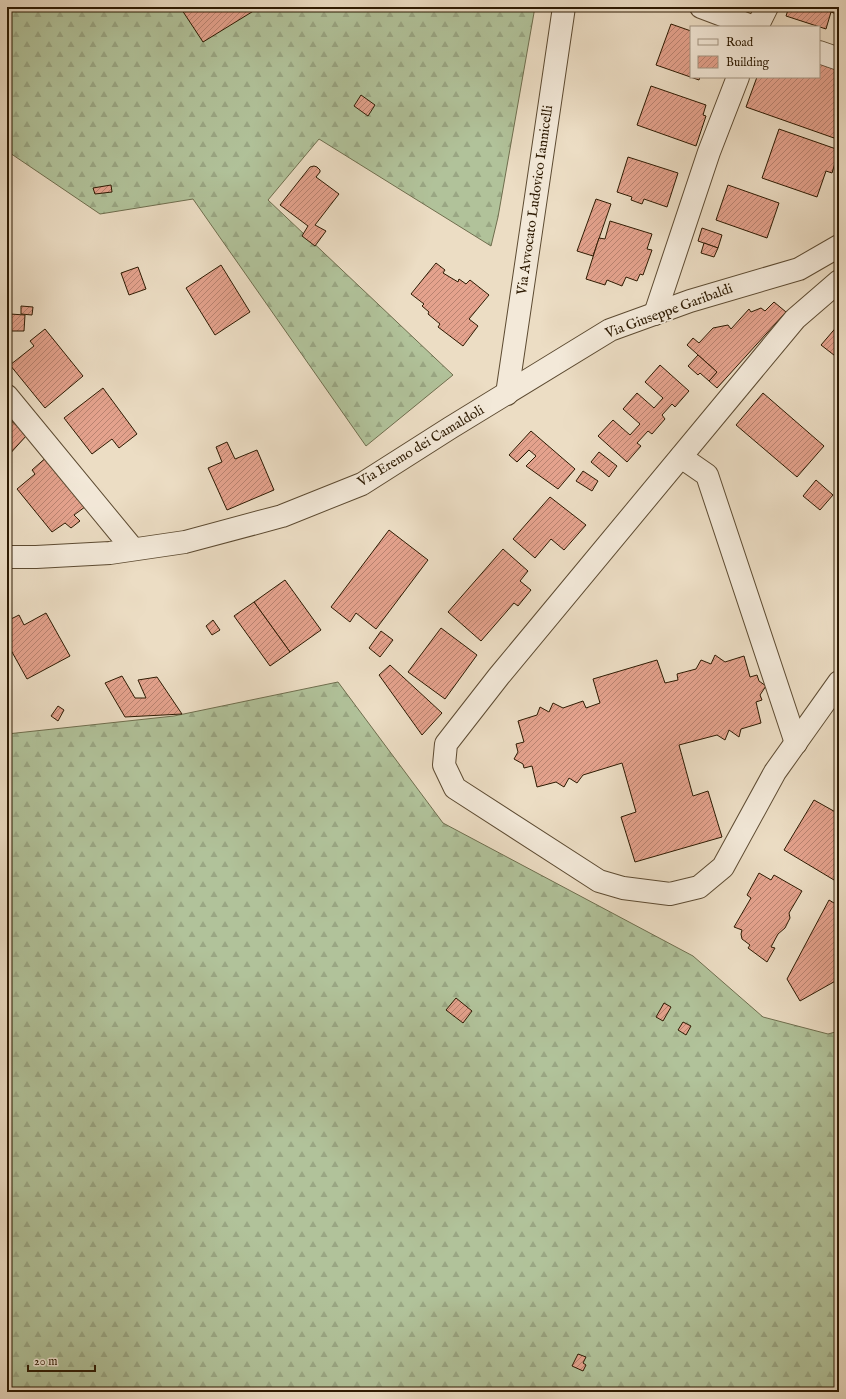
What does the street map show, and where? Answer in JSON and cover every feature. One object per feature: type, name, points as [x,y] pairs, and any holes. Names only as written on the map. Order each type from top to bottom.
[{"type":"street","name":"Via Avvocato Ludovico Iannicelli","points":[[507,394],[564,7]]},
{"type":"street","points":[[702,7],[753,26]]},
{"type":"street","points":[[757,26],[767,7]]},
{"type":"street","points":[[820,52],[839,59]]},
{"type":"street","points":[[655,314],[709,152],[738,78]]},
{"type":"street","name":"Via Giuseppe Garibaldi","points":[[507,394],[610,330],[690,301],[798,269],[839,246]]},
{"type":"street","points":[[798,269],[839,268]]},
{"type":"street","points":[[839,281],[796,319],[499,676],[446,744],[444,765],[455,788],[599,881],[623,888],[670,894],[699,887],[724,867],[775,772],[839,682]]},
{"type":"street","name":"Via Eremo dei Camaldoli","points":[[9,554],[102,553],[185,542],[282,516],[362,484],[507,394]]},
{"type":"street","points":[[7,396],[133,549]]},
{"type":"street","points":[[681,457],[707,475],[796,743]]},
{"type":"green space","points":[[7,7],[535,7],[498,217],[491,246],[319,139],[268,200],[453,375],[366,446],[193,199],[100,214],[7,151]]},
{"type":"green space","points":[[338,682],[443,823],[693,956],[763,1017],[828,1034],[839,1031],[839,1392],[7,1392],[7,734],[174,716]]},
{"type":"building","points":[[180,7],[260,7],[203,42]]},
{"type":"building","points":[[789,7],[839,7],[839,15],[831,12],[826,29],[786,16]]},
{"type":"building","points":[[671,24],[690,31],[690,77],[656,65]]},
{"type":"building","points":[[820,61],[839,68],[839,123],[834,138],[746,107],[757,78],[820,78]]},
{"type":"building","points":[[651,86],[706,105],[703,115],[706,116],[696,146],[637,125]]},
{"type":"building","points":[[361,95],[375,105],[368,116],[354,106]]},
{"type":"building","points":[[779,129],[839,150],[832,173],[826,171],[817,197],[762,178]]},
{"type":"building","points":[[628,157],[678,173],[667,207],[644,199],[642,204],[631,200],[632,197],[617,192]]},
{"type":"building","points":[[314,166],[320,170],[316,177],[339,194],[315,225],[326,231],[315,246],[302,236],[308,226],[280,205],[310,167]]},
{"type":"building","points":[[111,185],[112,192],[95,194],[93,188]]},
{"type":"building","points":[[728,185],[779,203],[767,238],[716,220]]},
{"type":"building","points":[[596,199],[611,204],[593,256],[577,251]]},
{"type":"building","points":[[610,221],[652,234],[647,249],[652,250],[643,275],[640,274],[637,281],[626,277],[622,286],[607,280],[605,285],[586,279],[599,238],[605,239]]},
{"type":"building","points":[[702,228],[722,235],[718,248],[698,241]]},
{"type":"building","points":[[704,243],[718,248],[714,257],[701,253]]},
{"type":"building","points":[[436,263],[445,270],[443,273],[458,282],[459,279],[466,284],[470,280],[489,295],[469,319],[478,326],[463,346],[438,327],[440,324],[428,314],[429,312],[422,306],[424,304],[411,294]]},
{"type":"building","points":[[221,265],[250,312],[215,335],[186,288]]},
{"type":"building","points":[[138,267],[146,289],[129,295],[121,273]]},
{"type":"building","points":[[774,302],[786,312],[717,388],[709,381],[717,372],[687,345],[693,338],[699,343],[713,328],[728,325],[731,329],[749,309],[751,312],[761,308],[765,311]]},
{"type":"building","points":[[21,306],[33,307],[32,315],[21,314]]},
{"type":"building","points":[[10,314],[25,315],[24,331],[9,331]]},
{"type":"building","points":[[839,324],[839,359],[821,345]]},
{"type":"building","points":[[45,329],[83,376],[45,408],[10,365],[34,346],[30,341]]},
{"type":"building","points":[[698,355],[717,372],[709,381],[700,373],[698,375],[688,366]]},
{"type":"building","points":[[660,365],[689,391],[675,407],[672,404],[662,415],[665,419],[652,434],[648,431],[637,443],[641,446],[627,462],[598,436],[613,420],[630,435],[640,424],[623,409],[637,393],[654,408],[663,398],[645,382]]},
{"type":"building","points":[[103,388],[137,434],[119,448],[112,439],[92,454],[64,418]]},
{"type":"building","points":[[763,393],[824,446],[797,477],[736,425]]},
{"type":"building","points":[[7,417],[27,435],[7,457]]},
{"type":"building","points":[[531,431],[575,469],[558,489],[526,466],[536,456],[529,450],[517,462],[509,455]]},
{"type":"building","points":[[227,442],[235,459],[257,450],[274,490],[227,510],[208,468],[222,462],[216,447]]},
{"type":"building","points":[[599,452],[617,466],[609,477],[591,462]]},
{"type":"building","points":[[49,455],[89,504],[74,515],[80,521],[71,528],[65,523],[52,532],[17,489],[35,474],[32,470]]},
{"type":"building","points":[[583,471],[598,481],[592,491],[576,481]]},
{"type":"building","points":[[816,480],[833,495],[820,510],[803,496]]},
{"type":"building","points":[[550,497],[586,525],[564,550],[551,539],[535,558],[513,539]]},
{"type":"building","points":[[389,530],[428,560],[376,629],[356,613],[350,622],[331,607]]},
{"type":"building","points":[[503,549],[528,571],[520,581],[531,590],[518,606],[514,603],[481,641],[448,612]]},
{"type":"building","points":[[285,580],[321,630],[290,652],[254,602]]},
{"type":"building","points":[[254,602],[290,652],[270,666],[234,616]]},
{"type":"building","points":[[46,613],[70,656],[27,679],[7,643],[7,621],[19,615],[24,625]]},
{"type":"building","points":[[213,620],[220,630],[212,635],[206,626]]},
{"type":"building","points":[[441,628],[477,655],[445,699],[408,672]]},
{"type":"building","points":[[381,631],[393,640],[380,657],[369,648]]},
{"type":"building","points":[[715,655],[725,662],[744,656],[750,677],[757,675],[759,681],[766,686],[760,695],[762,700],[756,702],[761,723],[741,729],[739,737],[729,730],[725,740],[717,735],[679,745],[693,796],[708,791],[722,837],[635,862],[621,817],[636,812],[622,763],[583,775],[577,783],[569,778],[564,787],[556,782],[537,787],[532,766],[524,768],[523,764],[514,759],[518,752],[516,744],[524,742],[518,721],[537,715],[540,707],[549,712],[553,703],[563,708],[583,701],[586,708],[600,703],[593,679],[657,660],[665,683],[678,680],[677,674],[696,669],[701,660],[711,664]]},
{"type":"building","points":[[390,665],[442,713],[422,735],[379,675]]},
{"type":"building","points":[[122,676],[135,698],[146,698],[138,680],[157,677],[182,714],[125,717],[105,683]]},
{"type":"building","points":[[58,706],[64,710],[58,721],[51,716]]},
{"type":"building","points":[[814,800],[839,814],[839,869],[834,880],[784,850]]},
{"type":"building","points":[[759,873],[771,880],[774,875],[802,891],[789,913],[790,918],[785,928],[778,934],[771,947],[775,948],[767,962],[748,948],[750,945],[742,939],[742,930],[734,927],[751,898],[747,895]]},
{"type":"building","points":[[829,900],[839,906],[839,979],[800,1001],[787,979]]},
{"type":"building","points":[[456,998],[472,1011],[463,1023],[446,1010]]},
{"type":"building","points":[[664,1003],[671,1007],[663,1021],[656,1017]]},
{"type":"building","points":[[683,1022],[691,1026],[686,1035],[678,1030]]},
{"type":"building","points":[[578,1354],[586,1357],[583,1363],[586,1365],[583,1371],[572,1366]]}]
